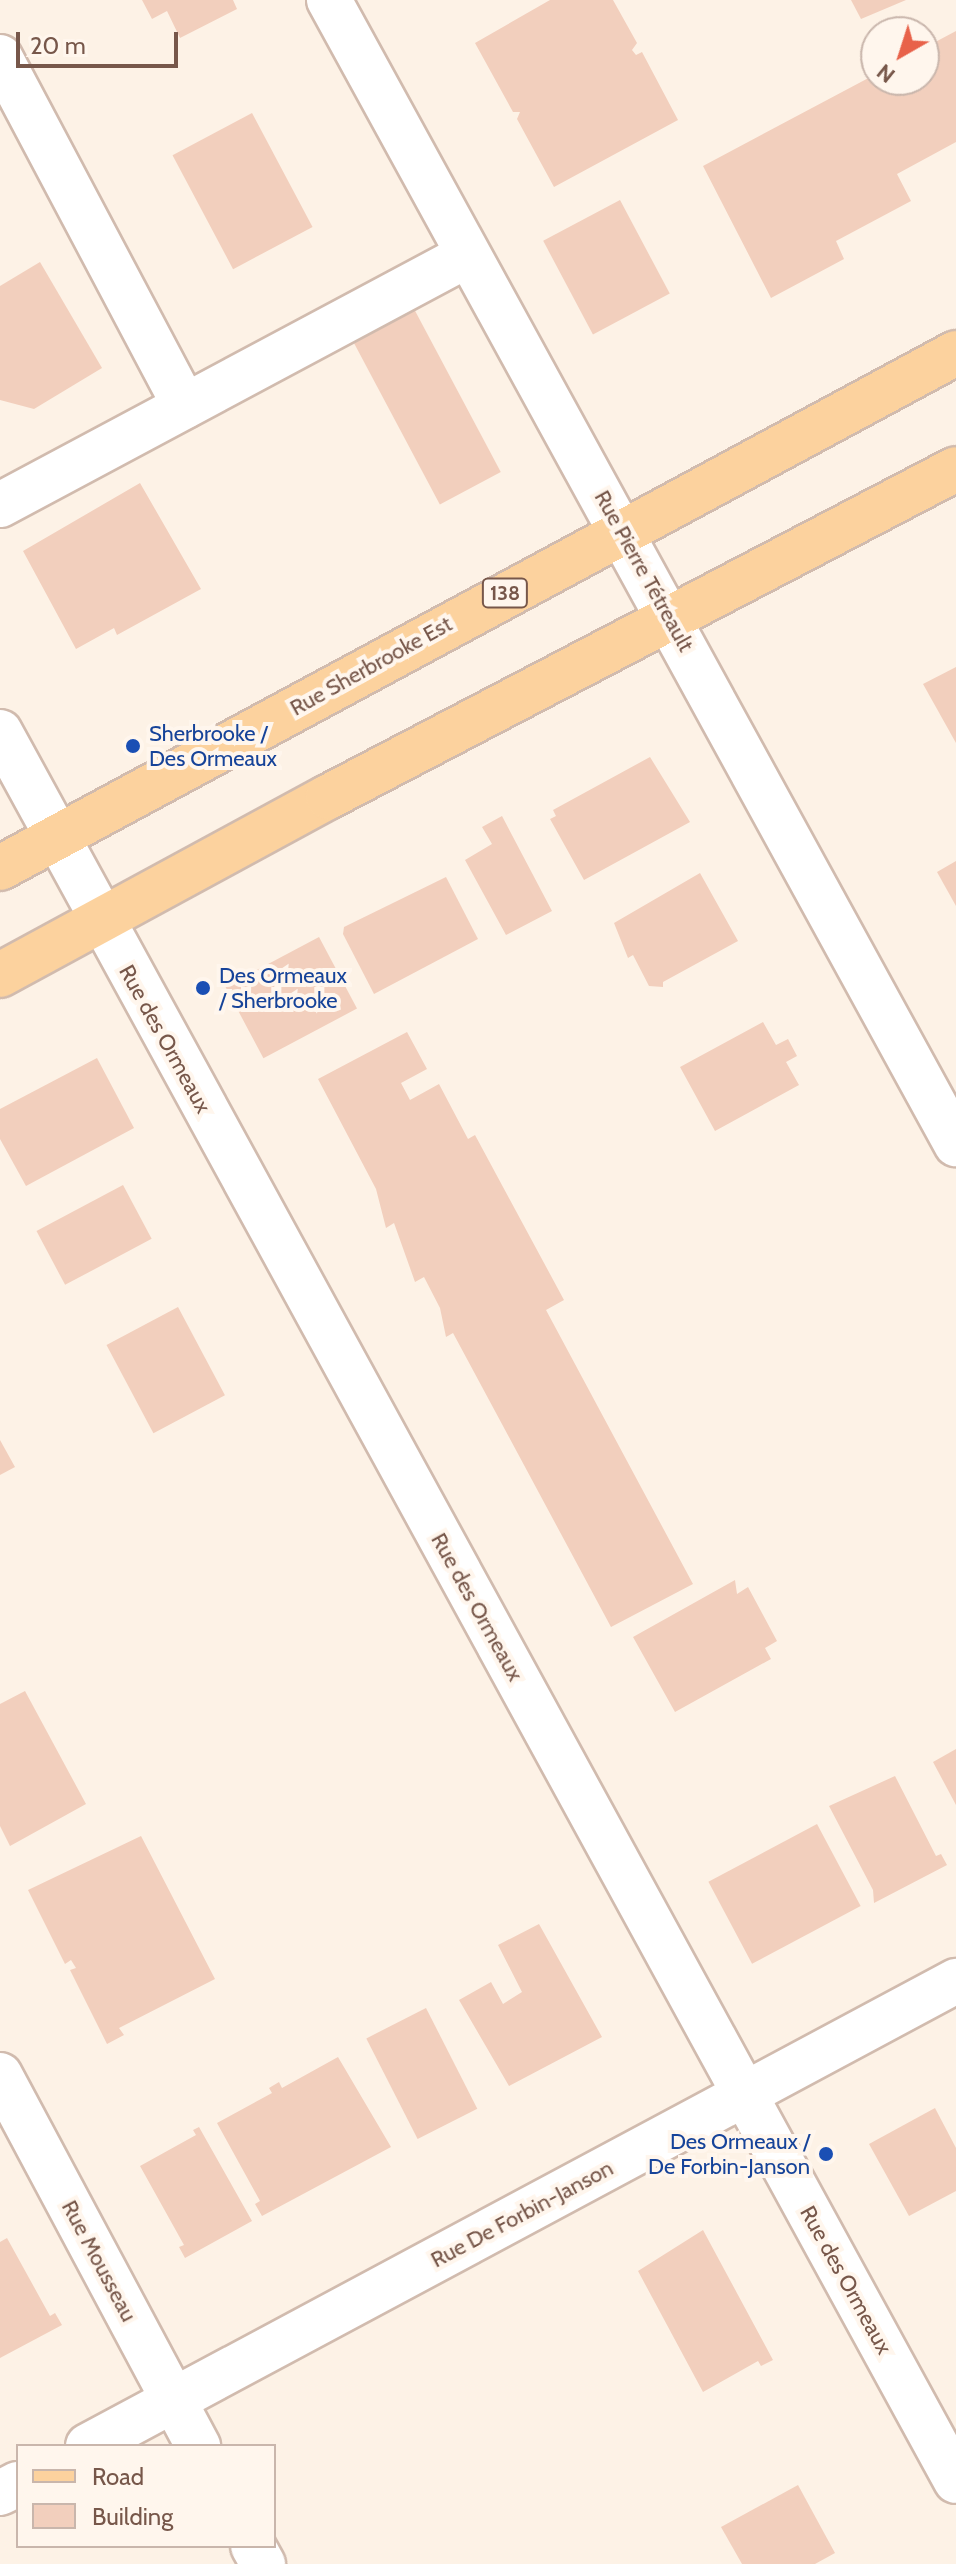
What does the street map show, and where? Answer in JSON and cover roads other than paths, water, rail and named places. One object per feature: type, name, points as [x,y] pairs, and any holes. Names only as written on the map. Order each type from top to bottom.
[{"type":"main road","name":"Rue Sherbrooke Est","points":[[0,868],[621,530],[956,353]]},
{"type":"main road","points":[[0,975],[956,469]]},
{"type":"street","name":"Rue Pierre Tétreault","points":[[329,0],[466,256],[673,619],[956,1144]]},
{"type":"street","points":[[0,57],[185,406]]},
{"type":"street","points":[[0,505],[466,256]]},
{"type":"street","name":"Rue des Ormeaux","points":[[0,732],[100,922],[956,2481]]},
{"type":"street","name":"Rue De Forbin-Janson","points":[[92,2444],[956,1981]]},
{"type":"street","name":"Rue Mousseau","points":[[0,2075],[197,2444]]},
{"type":"place","name":"Sherbrooke / Des Ormeaux","points":[[133,746]]},
{"type":"place","name":"Des Ormeaux / Sherbrooke","points":[[203,988]]},
{"type":"place","name":"Des Ormeaux / De Forbin-Janson","points":[[826,2154]]}]
